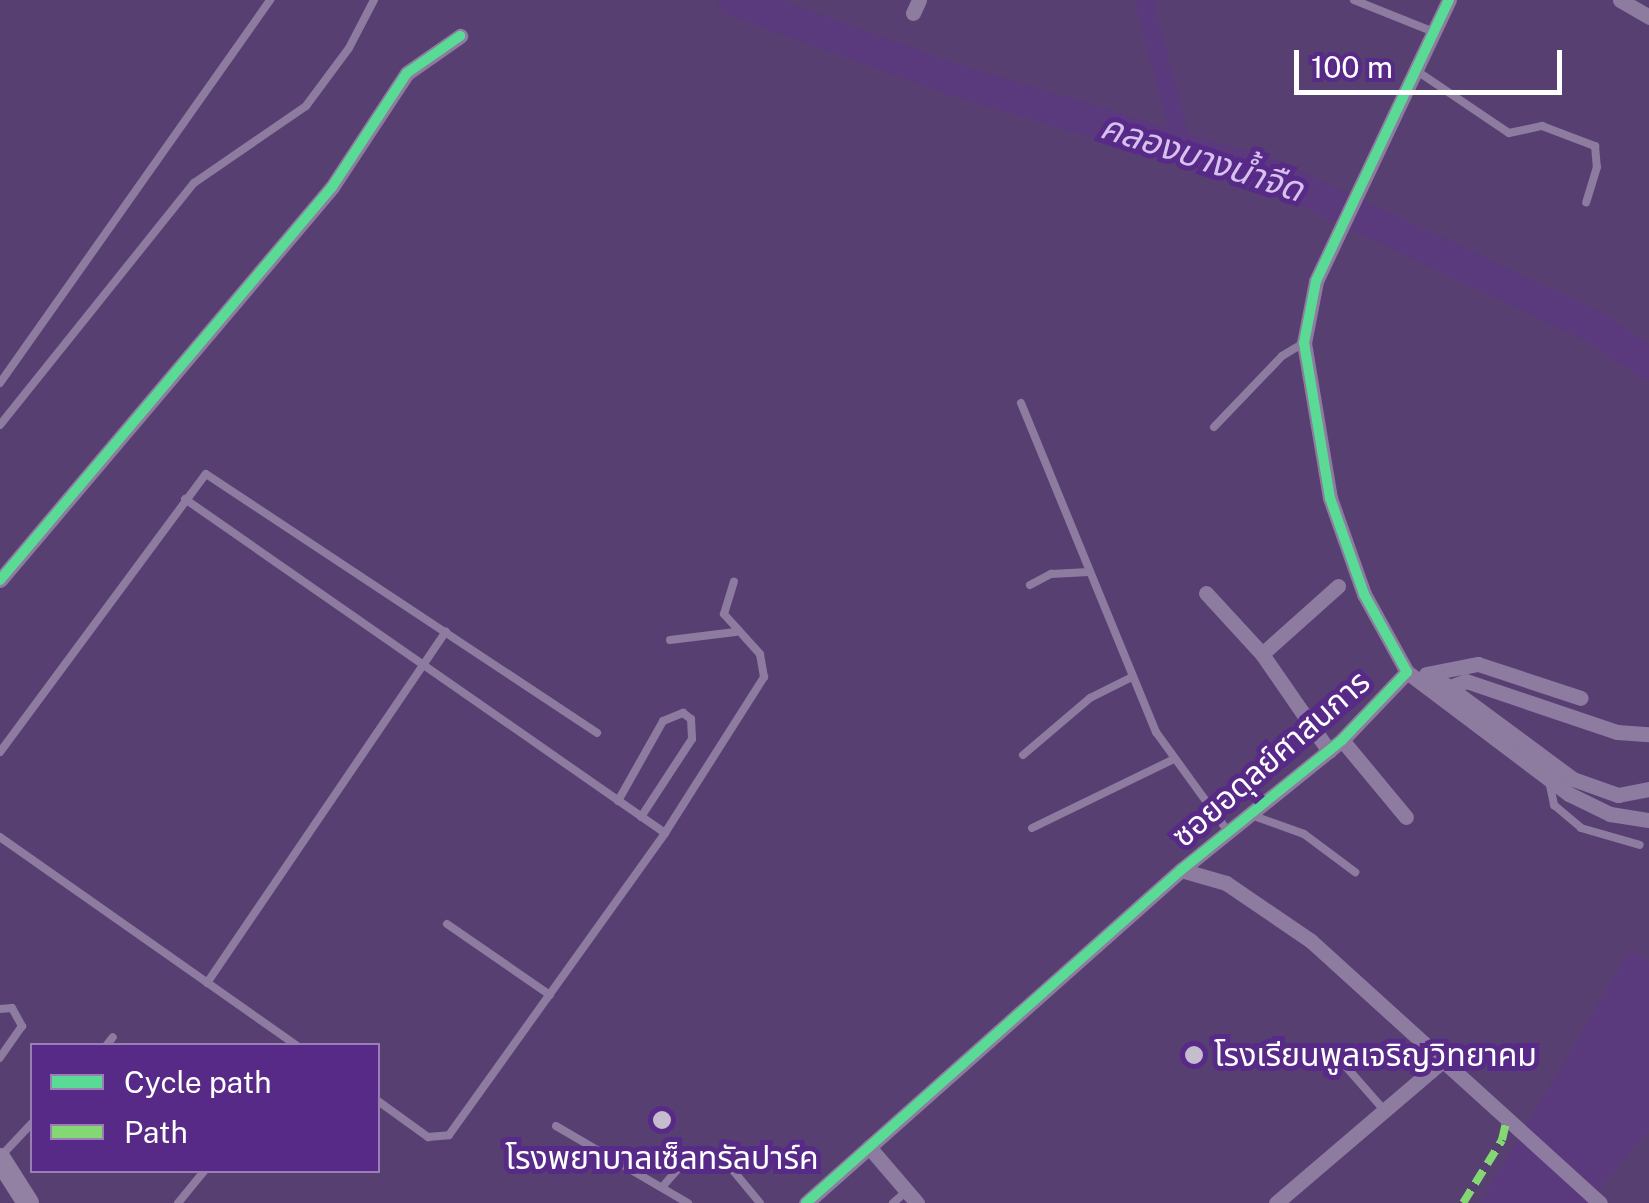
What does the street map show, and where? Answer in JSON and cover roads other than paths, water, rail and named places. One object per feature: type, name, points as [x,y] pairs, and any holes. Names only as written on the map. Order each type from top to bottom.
[{"type":"main road","points":[[0,1158],[28,1203]]},
{"type":"street","name":"ซอยอดุลย์ศาสนการ","points":[[806,1203],[1181,870],[1335,745],[1407,672],[1364,594],[1330,498],[1304,342],[1316,281],[1377,159],[1448,0]]},
{"type":"street","points":[[1620,0],[1649,17]]},
{"type":"street","points":[[0,580],[332,187],[407,72],[460,36]]},
{"type":"street","points":[[1262,654],[1338,586]]},
{"type":"street","points":[[1206,593],[1262,654],[1335,745],[1406,817]]},
{"type":"street","points":[[1407,672],[1430,674],[1478,664],[1582,698]]},
{"type":"street","points":[[1407,672],[1550,781],[1610,814],[1649,820]]},
{"type":"street","points":[[1430,674],[1574,779],[1618,795],[1649,788]]},
{"type":"street","points":[[1447,688],[1463,680],[1618,732],[1649,734]]},
{"type":"street","points":[[1181,870],[1226,883],[1311,942],[1440,1063],[1600,1203]]},
{"type":"street","points":[[1276,1203],[1440,1063]]},
{"type":"street","points":[[870,1147],[912,1197]]},
{"type":"lane","points":[[0,383],[270,0]]},
{"type":"lane","points":[[0,425],[194,183],[306,106],[349,48],[374,0]]},
{"type":"lane","points":[[1354,0],[1434,32]]},
{"type":"lane","points":[[1417,71],[1508,133],[1542,126],[1594,146],[1598,167],[1586,202]]},
{"type":"lane","points":[[1214,427],[1304,342]]},
{"type":"lane","points":[[1022,403],[1132,678],[1174,759],[1228,833]]},
{"type":"lane","points":[[0,752],[206,474],[214,475],[597,733]]},
{"type":"lane","points":[[185,499],[665,834]]},
{"type":"lane","points":[[1030,585],[1050,574],[1089,572]]},
{"type":"lane","points":[[380,1103],[428,1137],[448,1135],[665,834],[764,676],[760,654],[736,632],[724,614],[734,581]]},
{"type":"lane","points":[[208,983],[446,632]]},
{"type":"lane","points":[[670,640],[736,632]]},
{"type":"lane","points":[[1023,755],[1090,698],[1132,678]]},
{"type":"lane","points":[[618,800],[663,721],[683,714],[691,720],[692,738],[641,817]]},
{"type":"lane","points":[[1032,828],[1174,759]]},
{"type":"lane","points":[[1550,781],[1554,806],[1581,828],[1640,845]]},
{"type":"lane","points":[[1250,815],[1304,834],[1355,872]]},
{"type":"lane","points":[[0,837],[293,1043]]},
{"type":"lane","points":[[448,924],[550,995]]},
{"type":"lane","points":[[0,1009],[12,1008],[22,1026],[0,1058]]},
{"type":"lane","points":[[108,1043],[113,1037]]},
{"type":"lane","points":[[1341,1061],[1384,1110]]},
{"type":"lane","points":[[0,1158],[30,1125]]},
{"type":"lane","points":[[556,1126],[664,1185],[688,1203]]},
{"type":"lane","points":[[700,1150],[726,1162],[760,1203]]},
{"type":"lane","points":[[664,1185],[678,1169]]},
{"type":"lane","points":[[178,1203],[203,1173]]},
{"type":"lane","points":[[893,1203],[912,1197]]},
{"type":"waterway","name":"คลองบางน้ำจืด","points":[[734,0],[955,80],[1275,176],[1597,328],[1649,364]]},
{"type":"waterway","points":[[1144,0],[1183,149]]},
{"type":"place","name":"โรงเรียนพูลเจริญวิทยาคม","points":[[1194,1055]]},
{"type":"place","name":"โรงพยาบาลเซ็ลทรัลปาร์ค","points":[[662,1120]]}]
